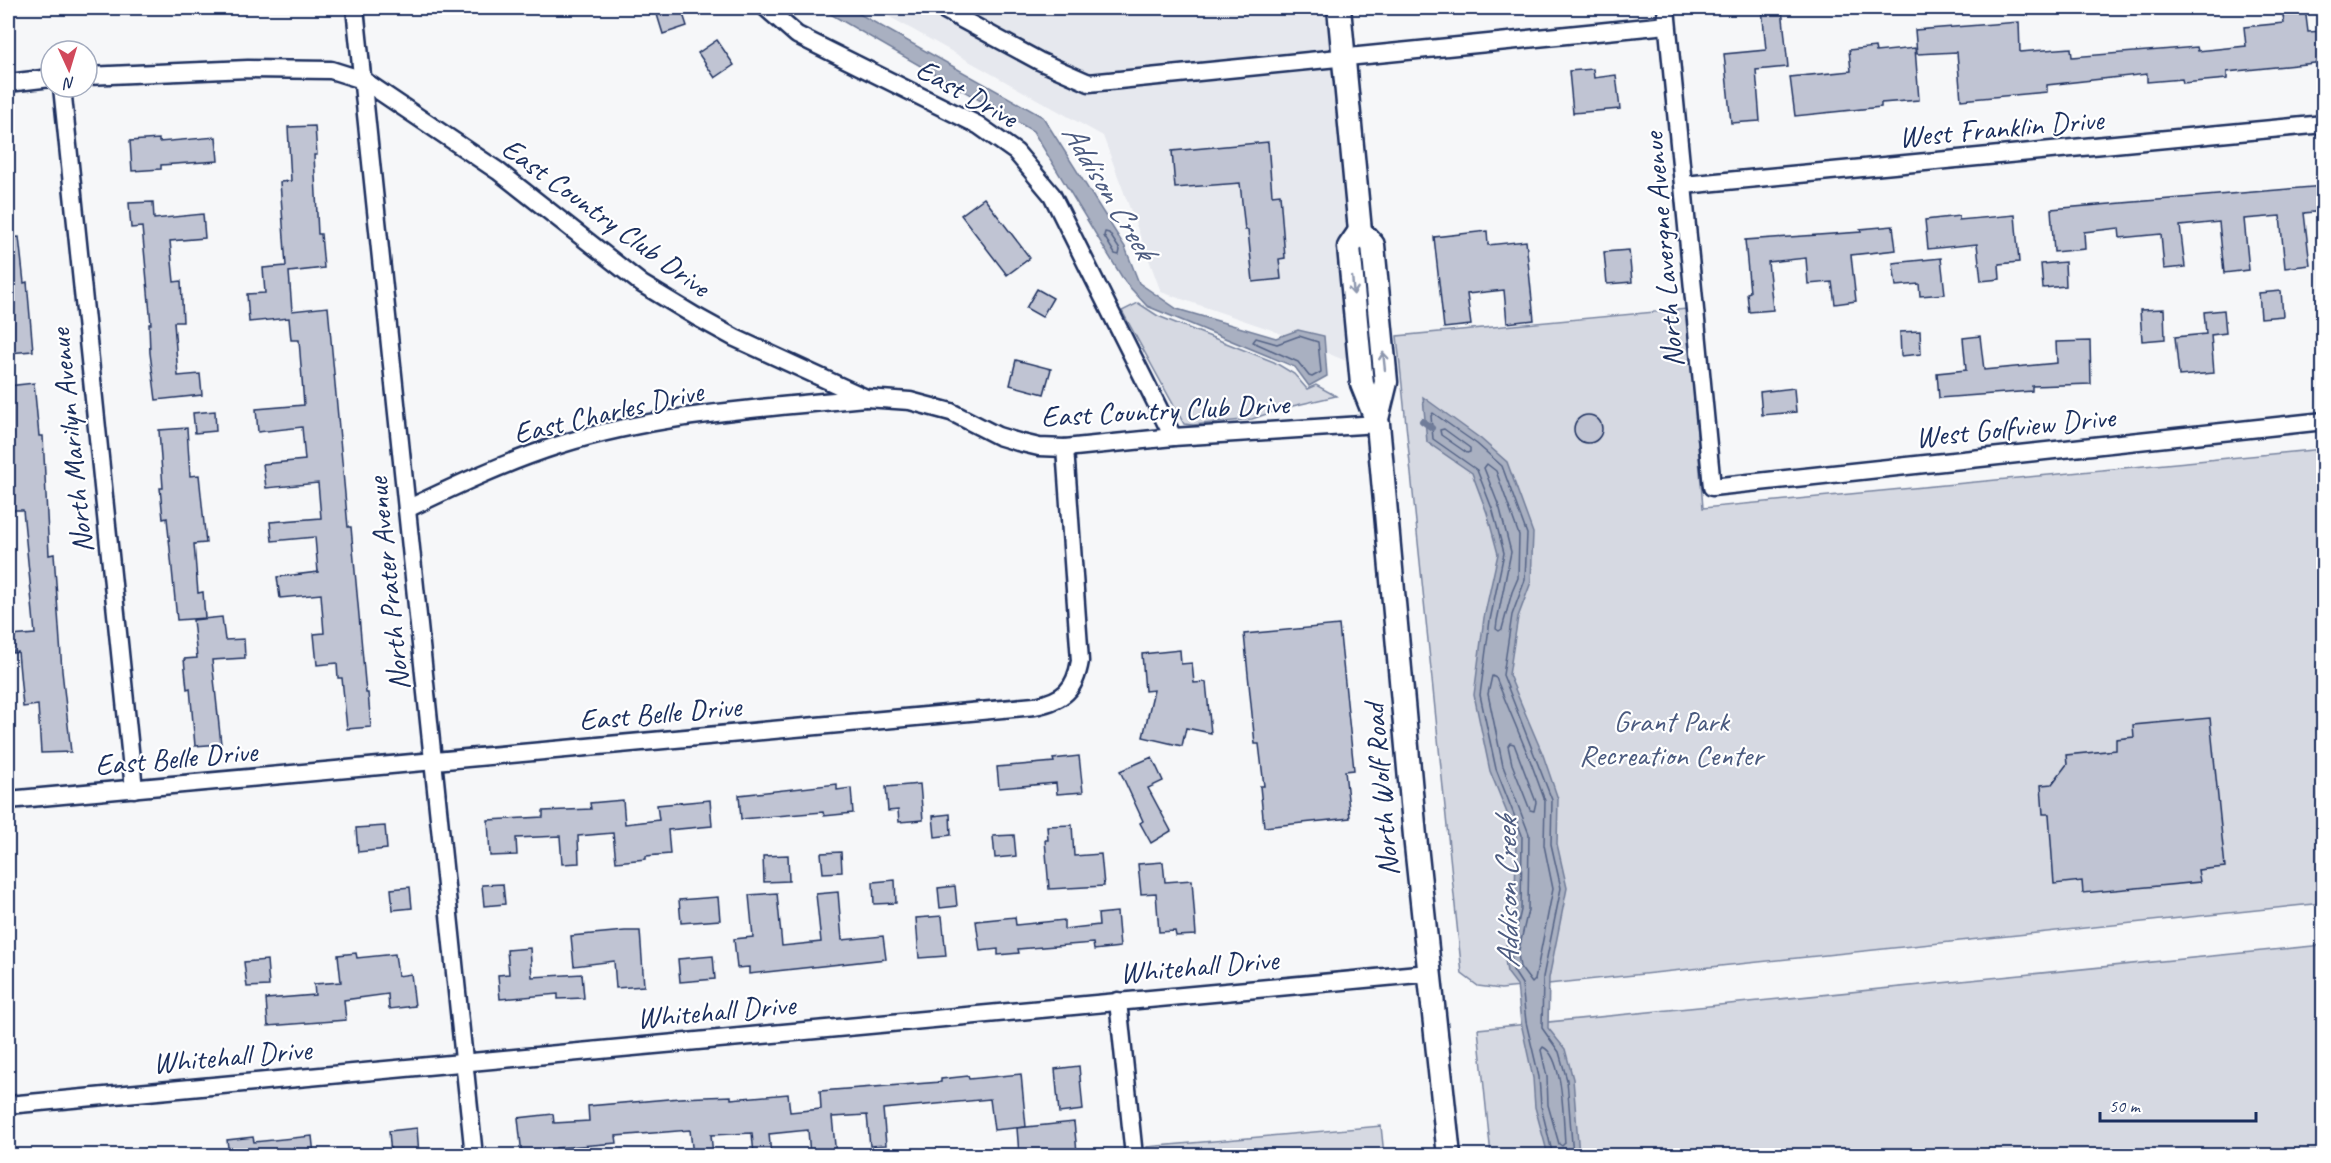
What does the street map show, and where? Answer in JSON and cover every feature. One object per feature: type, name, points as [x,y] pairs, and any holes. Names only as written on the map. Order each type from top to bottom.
[{"type":"main road","name":"North Wolf Road","points":[[1339,8],[1360,231],[1349,247],[1359,353],[1362,384],[1378,422],[1429,973],[1449,1155]]},
{"type":"street","name":"North Prater Avenue","points":[[355,8],[474,1155]]},
{"type":"street","name":"East Drive","points":[[766,8],[797,35],[978,125],[1016,152],[1052,195],[1173,437]]},
{"type":"street","points":[[941,8],[1039,61],[1089,83],[1667,25]]},
{"type":"street","name":"North Lavergne Avenue","points":[[1666,8],[1712,487]]},
{"type":"street","name":"East Country Club Drive","points":[[99,75],[248,69],[330,70],[363,80],[498,171],[642,284],[694,316],[735,338],[866,398],[910,401],[951,412],[998,436],[1018,442],[1039,447],[1065,448],[1173,437],[1378,422]]},
{"type":"street","points":[[8,83],[39,79]]},
{"type":"street","name":"North Marilyn Avenue","points":[[63,99],[134,789]]},
{"type":"street","name":"West Franklin Drive","points":[[1684,186],[2324,124]]},
{"type":"street","name":"East Charles Drive","points":[[407,508],[503,465],[560,445],[642,426],[702,416],[866,398]]},
{"type":"street","name":"West Golfview Drive","points":[[1712,487],[2324,421]]},
{"type":"street","name":"East Belle Drive","points":[[8,800],[1052,703],[1067,693],[1077,679],[1080,661],[1065,448]]},
{"type":"street","name":"Whitehall Drive","points":[[8,1105],[1429,973]]},
{"type":"street","points":[[1118,1001],[1134,1155]]},
{"type":"shaded area","points":[[874,8],[1339,8],[1373,372],[1269,329],[1161,292],[1103,136]]},
{"type":"green space","points":[[1138,303],[1158,316],[1274,362],[1294,374],[1307,389],[1316,385],[1336,396],[1284,408],[1252,419],[1184,424],[1122,311]]},
{"type":"green space","name":"Grant Park Recreation Center","points":[[1687,309],[1703,508],[2323,449],[2323,903],[1501,989],[1478,986],[1462,974],[1397,336]]},
{"type":"green space","points":[[2323,945],[2323,1155],[1491,1155],[1478,1029]]},
{"type":"green space","points":[[1381,1126],[1384,1155],[1148,1155],[1147,1147]]},
{"type":"water","points":[[820,8],[849,8],[1043,117],[1125,247],[1139,283],[1177,309],[1276,338],[1298,330],[1324,336],[1327,376],[1309,386],[1295,367],[1147,306],[1125,282],[1033,131]]},
{"type":"water","points":[[1423,397],[1481,439],[1507,462],[1533,533],[1531,582],[1518,617],[1509,675],[1543,755],[1558,799],[1557,844],[1567,888],[1549,978],[1548,1028],[1565,1049],[1573,1079],[1579,1155],[1548,1155],[1535,1107],[1533,1078],[1521,1023],[1517,985],[1507,972],[1504,954],[1515,910],[1516,835],[1490,771],[1474,695],[1484,618],[1498,554],[1487,513],[1472,473],[1427,442]]},
{"type":"building","points":[[655,8],[681,8],[687,26],[663,34]]},
{"type":"building","points":[[1762,8],[1782,8],[1788,67],[1756,70],[1760,121],[1731,123],[1724,54],[1766,50]]},
{"type":"building","points":[[2282,8],[2305,8],[2308,32],[2324,31],[2324,62],[2227,72],[2227,79],[2183,83],[2182,79],[2147,82],[2147,74],[2047,85],[2047,92],[1961,100],[1957,52],[1917,54],[1915,30],[2019,22],[2020,52],[2071,48],[2072,57],[2197,47],[2198,51],[2246,46],[2244,27],[2284,23]]},
{"type":"building","points":[[717,40],[734,65],[715,78],[698,53]]},
{"type":"building","points":[[1875,47],[1876,52],[1915,48],[1919,100],[1881,103],[1881,107],[1795,116],[1790,77],[1851,71],[1849,50]]},
{"type":"building","points":[[1593,69],[1594,78],[1616,75],[1620,109],[1573,113],[1569,71]]},
{"type":"building","points":[[315,126],[317,155],[314,155],[318,234],[321,234],[324,268],[289,272],[292,311],[328,307],[348,527],[351,527],[371,727],[347,729],[342,678],[338,678],[337,663],[317,665],[314,634],[324,633],[321,594],[280,598],[277,577],[318,572],[315,537],[272,541],[270,522],[321,518],[318,483],[266,488],[263,464],[305,460],[302,427],[258,432],[256,409],[304,405],[299,340],[291,340],[289,318],[249,322],[247,294],[265,293],[263,268],[286,266],[280,182],[291,181],[288,127]]},
{"type":"building","points":[[216,137],[218,161],[161,165],[161,169],[132,171],[130,141],[159,139],[159,142]]},
{"type":"building","points":[[1268,142],[1272,195],[1280,194],[1285,258],[1279,259],[1281,279],[1253,282],[1248,230],[1245,230],[1240,183],[1175,188],[1172,151]]},
{"type":"building","points":[[2324,186],[2324,211],[2304,213],[2310,265],[2285,268],[2280,216],[2244,219],[2249,270],[2224,273],[2219,222],[2180,226],[2185,267],[2164,269],[2161,234],[2120,238],[2119,228],[2084,232],[2085,249],[2054,252],[2051,209]]},
{"type":"building","points":[[984,198],[1030,258],[1007,275],[961,215]]},
{"type":"building","points":[[153,202],[154,219],[203,214],[205,238],[170,241],[174,282],[181,281],[183,322],[174,322],[178,376],[200,374],[202,395],[156,400],[150,353],[149,324],[151,324],[142,227],[131,228],[129,203]]},
{"type":"building","points":[[2015,215],[2019,262],[1999,264],[2000,279],[1981,281],[1977,244],[1928,249],[1925,220],[1959,216],[1959,220]]},
{"type":"building","points":[[1893,226],[1896,250],[1851,255],[1856,301],[1835,304],[1832,282],[1808,284],[1806,258],[1768,262],[1773,310],[1749,312],[1747,293],[1750,292],[1745,240],[1861,232],[1860,229]]},
{"type":"building","points":[[1487,231],[1488,245],[1526,241],[1534,320],[1507,323],[1504,290],[1467,294],[1471,325],[1444,328],[1434,237]]},
{"type":"building","points":[[19,237],[24,283],[27,282],[33,351],[8,353],[8,238]]},
{"type":"building","points":[[1629,250],[1632,282],[1607,284],[1604,252]]},
{"type":"building","points":[[1941,258],[1945,294],[1920,296],[1919,284],[1896,286],[1893,263]]},
{"type":"building","points":[[2065,262],[2066,286],[2043,288],[2041,264]]},
{"type":"building","points":[[1037,289],[1053,298],[1042,317],[1026,308]]},
{"type":"building","points":[[2281,291],[2283,316],[2261,318],[2259,293]]},
{"type":"building","points":[[2164,309],[2165,339],[2142,341],[2140,310]]},
{"type":"building","points":[[2224,310],[2226,333],[2211,335],[2214,373],[2179,376],[2175,337],[2206,334],[2204,312]]},
{"type":"building","points":[[1920,331],[1921,354],[1901,356],[1900,332]]},
{"type":"building","points":[[1980,336],[1984,370],[2057,363],[2056,342],[2090,341],[2091,384],[2032,386],[2032,391],[1939,398],[1937,373],[1966,370],[1963,338]]},
{"type":"building","points":[[1016,360],[1051,369],[1044,394],[1010,385]]},
{"type":"building","points":[[34,383],[39,436],[43,436],[49,555],[54,554],[62,671],[71,752],[41,753],[38,705],[23,707],[18,652],[13,653],[11,636],[35,634],[23,510],[8,510],[8,386]]},
{"type":"building","points":[[1794,388],[1796,412],[1762,415],[1760,392]]},
{"type":"building","points":[[215,411],[216,431],[195,433],[193,413]]},
{"type":"building","points":[[1588,415],[1598,419],[1602,429],[1598,439],[1588,443],[1578,439],[1574,429],[1578,419]]},
{"type":"building","points":[[187,428],[190,476],[199,475],[206,543],[194,544],[198,593],[203,592],[205,618],[177,620],[167,518],[163,519],[160,488],[163,488],[159,430]]},
{"type":"building","points":[[222,617],[225,640],[244,639],[245,658],[212,660],[221,744],[195,746],[190,688],[187,689],[184,659],[197,658],[193,620]]},
{"type":"building","points":[[1339,625],[1354,770],[1345,771],[1350,818],[1264,827],[1260,786],[1264,786],[1259,744],[1255,744],[1244,634]]},
{"type":"building","points":[[1180,650],[1181,664],[1192,663],[1194,683],[1206,682],[1211,733],[1186,728],[1182,746],[1143,737],[1154,690],[1145,691],[1142,654]]},
{"type":"building","points":[[2210,718],[2225,867],[2198,870],[2200,882],[2083,893],[2082,881],[2054,884],[2049,814],[2043,814],[2041,785],[2052,784],[2067,764],[2066,755],[2116,750],[2116,739],[2134,737],[2133,725]]},
{"type":"building","points":[[1079,756],[1083,792],[1057,794],[1056,783],[999,788],[997,767],[1054,762],[1053,759]]},
{"type":"building","points":[[1152,757],[1163,781],[1148,788],[1171,831],[1151,843],[1140,823],[1143,821],[1120,771]]},
{"type":"building","points":[[837,784],[837,790],[851,788],[853,813],[824,816],[823,812],[741,819],[739,795]]},
{"type":"building","points":[[920,784],[923,820],[899,822],[898,810],[888,811],[886,787]]},
{"type":"building","points":[[623,800],[625,824],[659,820],[657,805],[710,800],[712,826],[668,830],[670,854],[646,856],[646,859],[616,862],[613,833],[578,836],[579,863],[562,864],[560,836],[516,838],[517,855],[490,856],[488,820],[543,817],[543,811],[591,809],[590,803]]},
{"type":"building","points":[[950,814],[951,835],[935,837],[933,816]]},
{"type":"building","points":[[1072,825],[1074,856],[1101,854],[1104,886],[1049,889],[1045,840],[1048,840],[1047,826]]},
{"type":"building","points":[[385,826],[387,849],[358,852],[356,828]]},
{"type":"building","points":[[1014,835],[1016,856],[995,858],[993,836]]},
{"type":"building","points":[[841,852],[842,872],[823,873],[821,853]]},
{"type":"building","points":[[788,855],[789,881],[764,882],[763,856]]},
{"type":"building","points":[[1163,862],[1165,882],[1192,880],[1196,935],[1176,936],[1175,931],[1159,932],[1156,893],[1141,894],[1138,864]]},
{"type":"building","points":[[895,880],[896,903],[874,904],[873,882]]},
{"type":"building","points":[[503,884],[505,904],[484,906],[482,885]]},
{"type":"building","points":[[955,886],[957,906],[940,908],[938,888]]},
{"type":"building","points":[[410,887],[412,908],[393,910],[391,889]]},
{"type":"building","points":[[838,892],[842,940],[883,936],[886,959],[749,974],[749,967],[737,968],[734,939],[753,937],[749,895],[777,893],[782,946],[821,942],[816,894]]},
{"type":"building","points":[[718,897],[720,920],[681,923],[679,900]]},
{"type":"building","points":[[1117,912],[1120,947],[1094,950],[1093,943],[1018,949],[1019,953],[998,955],[998,949],[980,951],[976,921],[1015,917],[1016,925],[1064,920],[1064,929],[1099,925],[1098,914]]},
{"type":"building","points":[[942,916],[946,956],[919,958],[916,918]]},
{"type":"building","points":[[640,931],[644,986],[616,988],[614,961],[574,966],[571,936]]},
{"type":"building","points":[[530,948],[532,977],[582,974],[584,998],[558,999],[558,994],[500,999],[498,975],[509,974],[507,950]]},
{"type":"building","points":[[356,953],[357,958],[395,954],[398,976],[411,974],[415,1006],[389,1009],[388,994],[344,1000],[346,1020],[268,1026],[266,999],[315,995],[314,984],[341,982],[338,955]]},
{"type":"building","points":[[713,956],[715,979],[680,982],[678,959]]},
{"type":"building","points":[[267,960],[269,986],[247,987],[244,962]]},
{"type":"building","points":[[1079,1066],[1083,1110],[1059,1113],[1055,1069]]},
{"type":"building","points":[[1021,1074],[1026,1127],[994,1130],[990,1099],[883,1109],[886,1145],[870,1146],[867,1115],[832,1117],[836,1155],[810,1155],[808,1130],[769,1134],[771,1155],[754,1155],[752,1133],[711,1135],[713,1155],[693,1155],[690,1130],[616,1136],[617,1143],[556,1148],[557,1155],[522,1155],[518,1118],[553,1114],[554,1123],[589,1121],[588,1106],[680,1098],[731,1096],[731,1099],[788,1094],[790,1112],[821,1109],[820,1091],[941,1082],[941,1079],[968,1076],[969,1079]]},
{"type":"building","points":[[1074,1122],[1077,1152],[1052,1154],[1052,1151],[1019,1154],[1017,1128]]},
{"type":"building","points":[[417,1128],[419,1155],[391,1155],[389,1131]]},
{"type":"building","points":[[312,1136],[314,1155],[229,1155],[227,1140],[253,1137],[254,1142]]},
{"type":"waterway","name":"Addison Creek","points":[[1422,421],[1432,428]]}]
